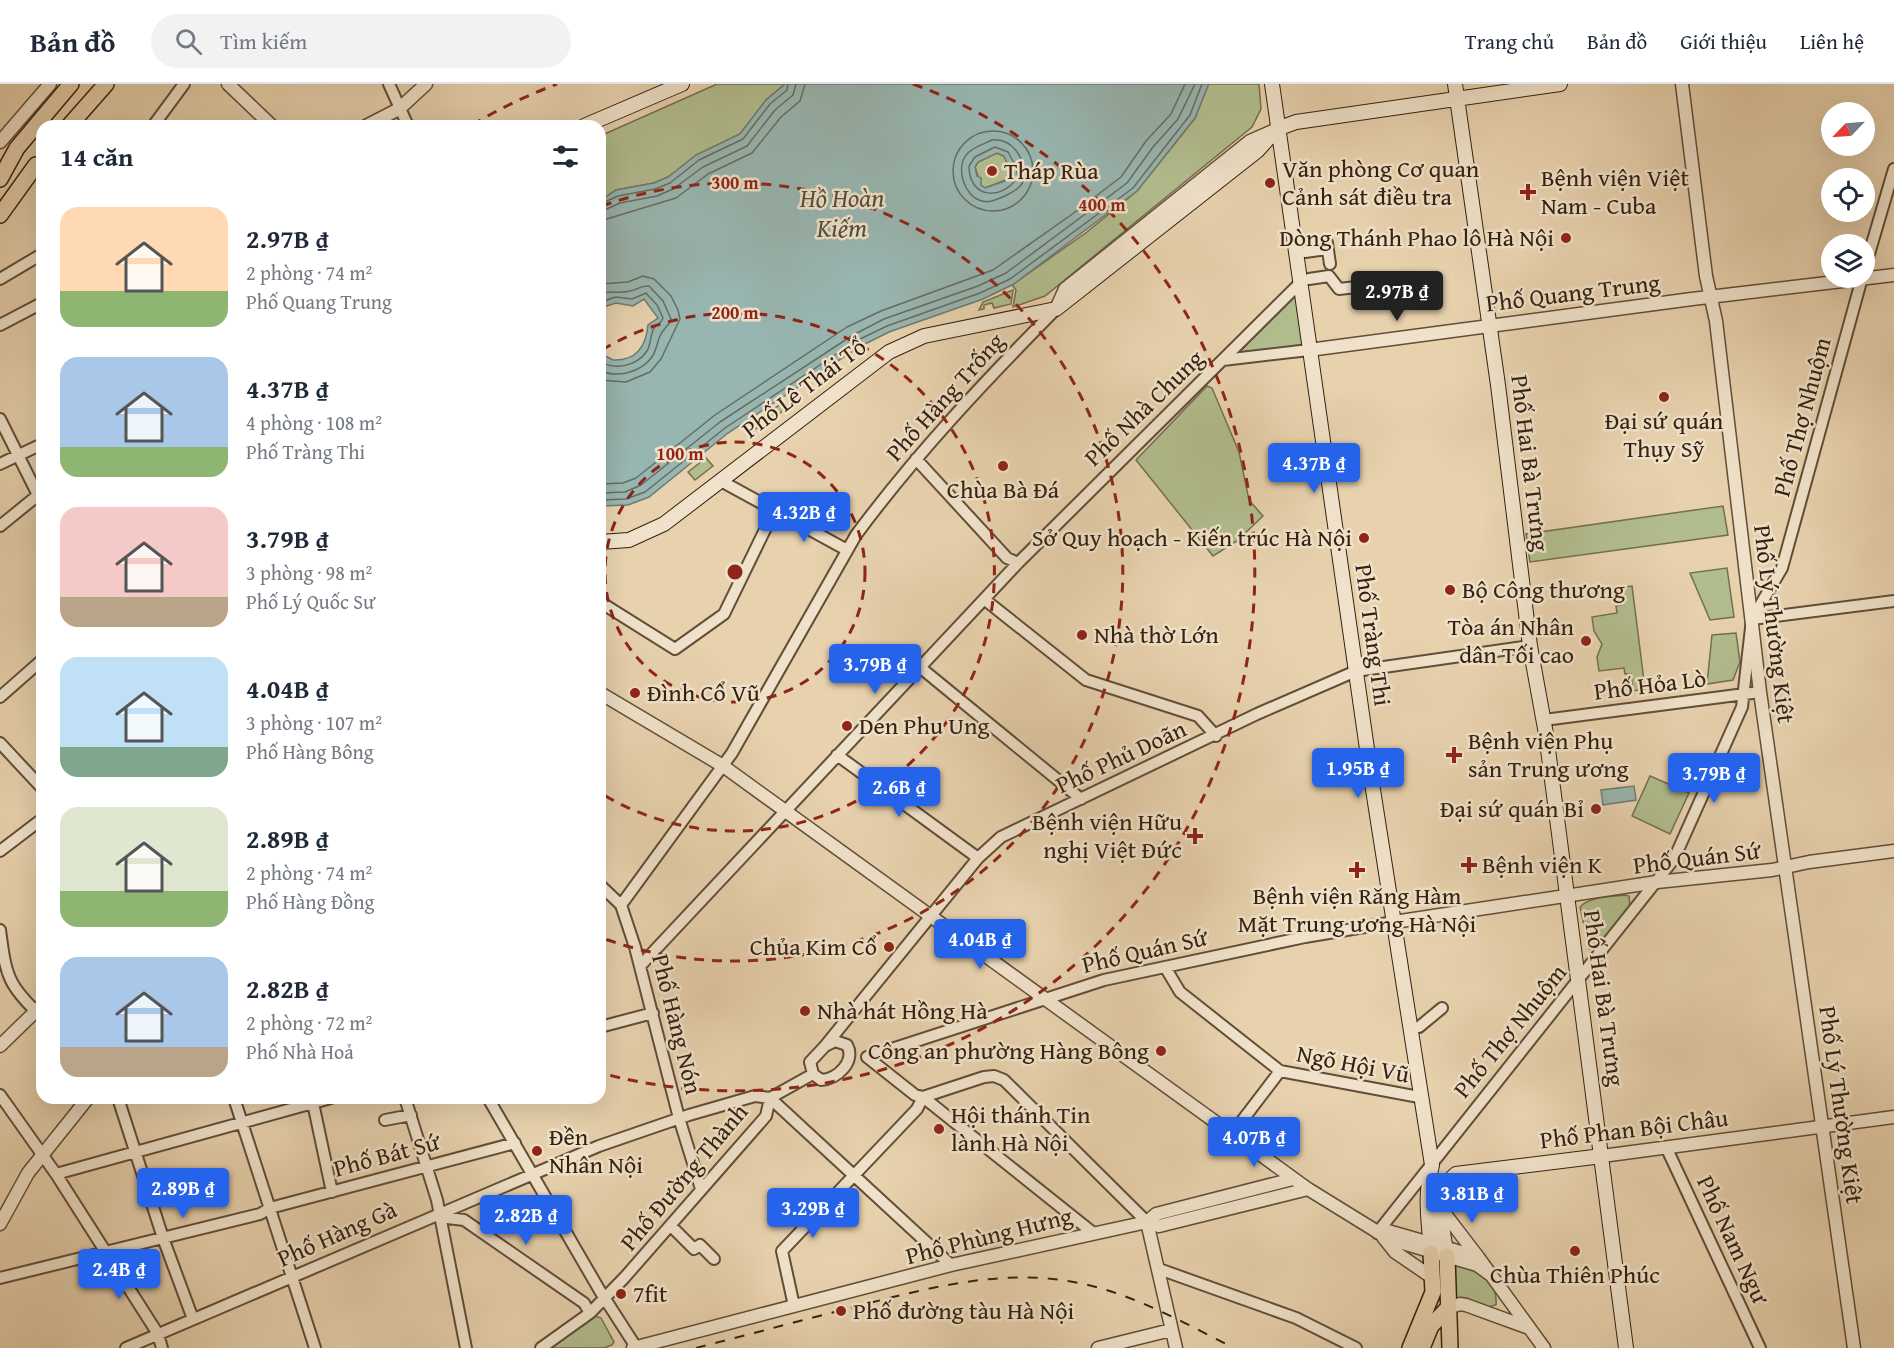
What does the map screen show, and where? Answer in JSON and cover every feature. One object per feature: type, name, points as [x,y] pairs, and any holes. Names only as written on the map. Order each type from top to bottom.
[{"type":"main road","points":[[41,120],[71,84]]},
{"type":"main road","points":[[74,120],[106,84]]},
{"type":"main road","points":[[596,120],[682,84]]},
{"type":"main road","name":"Phố Tràng Thi","points":[[1272,84],[1277,129],[1304,281],[1309,350],[1419,1097],[1432,1165],[1426,1188],[1426,1205],[1438,1250]]},
{"type":"main road","name":"Phố Hai Bà Trưng","points":[[1455,84],[1489,325],[1530,646],[1544,720],[1626,1348]]},
{"type":"main road","points":[[1277,129],[1296,122],[1560,84]]},
{"type":"main road","points":[[0,166],[36,125]]},
{"type":"main road","name":"Phố Lê Thái Tổ","points":[[606,544],[629,540],[652,531],[721,481],[863,370],[901,346],[924,336],[960,327],[1056,309],[1257,151],[1277,129]]},
{"type":"main road","points":[[0,179],[17,148]]},
{"type":"main road","points":[[0,202],[36,170]]},
{"type":"main road","points":[[0,214],[36,171]]},
{"type":"main road","name":"Phố Phan Bội Châu","points":[[1438,1250],[1443,1191],[1456,1174],[1602,1156]]},
{"type":"main road","points":[[1410,1348],[1433,1293],[1438,1250]]},
{"type":"main road","points":[[1438,1250],[1448,1308],[1450,1348]]},
{"type":"main road","points":[[1422,1348],[1431,1326],[1448,1308]]},
{"type":"street","points":[[0,142],[50,84]]},
{"type":"street","points":[[157,120],[184,84]]},
{"type":"street","points":[[228,84],[266,120]]},
{"type":"street","points":[[389,84],[405,120]]},
{"type":"street","points":[[378,120],[399,109],[426,84]]},
{"type":"street","name":"Phố Lý Thường Kiệt","points":[[1682,84],[1706,276],[1716,321],[1760,692],[1854,1348]]},
{"type":"street","name":"Phố Thợ Nhuộm","points":[[1875,235],[1894,169]]},
{"type":"street","points":[[1305,252],[1327,246],[1330,264]]},
{"type":"street","points":[[0,279],[36,258]]},
{"type":"street","name":"Phố Quang Trung","points":[[1875,276],[1894,275]]},
{"type":"street","points":[[1304,281],[1329,276],[1339,289],[1356,287]]},
{"type":"street","name":"Phố Nhà Chung","points":[[641,965],[784,809],[921,668],[1018,563],[1304,281]]},
{"type":"street","name":"Phố Quang Trung","points":[[1223,360],[1821,281]]},
{"type":"street","name":"Phố Thợ Nhuộm","points":[[1380,1235],[1448,1140],[1674,859],[1742,707],[1752,619],[1782,568],[1860,288]]},
{"type":"street","points":[[0,325],[36,306]]},
{"type":"street","name":"Phố Hàng Trống","points":[[621,905],[723,766],[847,550],[876,506],[916,459],[1056,309]]},
{"type":"street","points":[[0,419],[36,492]]},
{"type":"street","points":[[0,464],[16,454],[36,446]]},
{"type":"street","points":[[916,459],[1007,558],[1018,563]]},
{"type":"street","points":[[721,481],[847,550]]},
{"type":"street","points":[[0,526],[36,503]]},
{"type":"street","points":[[606,606],[675,649],[724,614],[775,509]]},
{"type":"street","points":[[984,599],[1086,680],[1198,716],[1216,736]]},
{"type":"street","points":[[1752,619],[1894,601]]},
{"type":"street","name":"Phố Phủ Doãn","points":[[930,917],[978,858],[1002,837],[1268,709],[1356,671],[1530,646]]},
{"type":"street","points":[[0,697],[36,665]]},
{"type":"street","points":[[921,668],[1081,799]]},
{"type":"street","name":"Phố Hỏa Lò","points":[[1544,720],[1760,692]]},
{"type":"street","points":[[606,697],[723,766],[930,917],[1046,997],[1293,1179],[1380,1235],[1395,1252],[1433,1278]]},
{"type":"street","points":[[0,743],[36,782]]},
{"type":"street","points":[[837,755],[978,858]]},
{"type":"street","points":[[0,851],[36,824]]},
{"type":"street","name":"Phố Quán Sứ","points":[[923,1097],[915,1095],[867,1057],[1104,980],[1305,937],[1394,922],[1657,882],[1786,867],[1894,851]]},
{"type":"street","points":[[606,891],[621,905]]},
{"type":"street","name":"Phố Hàng Nón","points":[[621,905],[641,965],[679,1118],[701,1189]]},
{"type":"street","points":[[825,1046],[841,1041],[850,1052],[849,1060],[827,1080],[821,1080],[813,1074],[810,1062],[930,917]]},
{"type":"street","points":[[0,930],[5,970],[10,982],[36,1007]]},
{"type":"street","name":"Ngõ Hội Vũ","points":[[1165,967],[1180,992],[1280,1071],[1419,1097]]},
{"type":"street","points":[[1419,1027],[1442,1008]]},
{"type":"street","points":[[606,1025],[653,1013]]},
{"type":"street","points":[[0,1046],[36,1014]]},
{"type":"street","name":"Ngõ Hội Vũ","points":[[1232,1134],[1280,1071]]},
{"type":"street","points":[[813,1074],[770,1098],[951,1265]]},
{"type":"street","points":[[794,1306],[780,1253],[917,1109],[923,1097],[984,1077],[994,1076],[1004,1080],[1147,1222],[1176,1348]]},
{"type":"street","points":[[0,1095],[56,1174],[158,1334],[162,1348]]},
{"type":"street","name":"Phố Hàng Gà","points":[[126,1348],[422,1220],[439,1217],[457,1205],[598,1146],[679,1118],[755,1096],[770,1098]]},
{"type":"street","points":[[923,1097],[1092,1232]]},
{"type":"street","name":"Phố Đường Thành","points":[[541,1348],[590,1313],[671,1226],[766,1116],[770,1098]]},
{"type":"street","points":[[0,1224],[41,1154],[83,1104]]},
{"type":"street","points":[[120,1104],[137,1151],[137,1162],[193,1319]]},
{"type":"street","points":[[236,1104],[315,1348]]},
{"type":"street","points":[[56,1174],[309,1104]]},
{"type":"street","points":[[313,1104],[332,1192]]},
{"type":"street","points":[[407,1104],[427,1167],[466,1348]]},
{"type":"street","points":[[492,1104],[634,1348]]},
{"type":"street","points":[[385,1120],[411,1115]]},
{"type":"street","name":"Phố Phan Bội Châu","points":[[1602,1156],[1894,1117]]},
{"type":"street","name":"Phố Bát Sứ","points":[[0,1278],[260,1214],[270,1208],[515,1143]]},
{"type":"street","name":"Phố Nam Ngư","points":[[1667,1149],[1760,1348]]},
{"type":"street","name":"Phố Phùng Hưng","points":[[1147,1222],[1156,1214],[1293,1179]]},
{"type":"street","name":"Phố Phùng Hưng","points":[[634,1348],[951,1265],[1092,1232],[1147,1222],[1159,1226],[1308,1189]]},
{"type":"street","points":[[1442,1210],[1544,1348]]},
{"type":"street","points":[[439,1217],[464,1220],[584,1303],[590,1313]]},
{"type":"street","points":[[671,1226],[694,1249],[700,1245],[714,1259]]},
{"type":"street","points":[[1380,1235],[1438,1250],[1478,1257]]},
{"type":"street","points":[[1438,1250],[1477,1265],[1492,1276]]},
{"type":"street","points":[[1159,1269],[1296,1318],[1356,1348]]},
{"type":"street","points":[[1485,1314],[1500,1309],[1501,1288]]},
{"type":"street","points":[[1448,1308],[1460,1304],[1529,1328]]},
{"type":"street","points":[[1098,1348],[1171,1330]]},
{"type":"green space","points":[[717,84],[785,84],[766,100],[740,134],[712,148],[668,177],[654,183],[616,190],[606,197],[606,133]]},
{"type":"green space","points":[[1208,84],[1259,84],[1261,109],[1252,127],[1045,296],[1013,307],[1016,290],[1012,285],[1087,232],[1137,191],[1195,118]]},
{"type":"green space","points":[[996,153],[1004,156],[1012,175],[1008,179],[985,188],[981,185],[975,167],[978,162]]},
{"type":"green space","points":[[1013,290],[1011,304],[994,308],[992,303],[984,305],[984,309],[979,310],[983,302]]},
{"type":"green space","points":[[1296,292],[1303,345],[1232,356]]},
{"type":"green space","points":[[1207,386],[1212,388],[1239,452],[1249,500],[1263,516],[1237,541],[1213,556],[1136,460]]},
{"type":"green space","points":[[784,402],[789,407],[756,429],[753,423]]},
{"type":"green space","points":[[706,458],[713,466],[695,480],[688,472]]},
{"type":"green space","points":[[1723,506],[1728,535],[1530,562],[1526,534]]},
{"type":"green space","points":[[1727,568],[1734,617],[1710,620],[1690,573]]},
{"type":"green space","points":[[1632,586],[1645,689],[1633,691],[1631,674],[1625,674],[1624,668],[1599,671],[1597,657],[1602,644],[1594,631],[1592,617],[1617,613],[1616,606],[1621,605],[1619,588]]},
{"type":"green space","points":[[1736,633],[1740,662],[1733,680],[1707,684],[1712,635]]},
{"type":"green space","points":[[1650,776],[1689,793],[1670,834],[1632,816]]},
{"type":"green space","points":[[1629,896],[1630,906],[1597,949],[1589,949],[1580,907],[1595,899]]},
{"type":"green space","points":[[1460,1265],[1486,1278],[1494,1290],[1496,1305],[1484,1308],[1457,1298],[1452,1284],[1451,1269]]},
{"type":"green space","points":[[595,1316],[601,1318],[614,1342],[612,1345],[604,1348],[548,1348]]},
{"type":"water","name":"Hồ Hoàn Kiếm","points":[[785,84],[1208,84],[1195,118],[1137,191],[1014,284],[983,299],[889,332],[859,347],[728,433],[649,497],[628,505],[606,506],[606,356],[613,360],[621,360],[634,355],[642,346],[648,325],[658,318],[644,299],[633,306],[616,303],[606,306],[606,197],[616,190],[654,183],[668,177],[696,155],[740,134],[766,100]],"holes":[[[997,153],[1004,156],[1012,175],[1008,180],[985,188],[981,185],[981,178],[977,176],[975,167],[978,162]]]},
{"type":"water","points":[[1634,786],[1636,800],[1603,805],[1601,790]]},
{"type":"railway","points":[[696,1348],[935,1288],[963,1282],[1021,1277],[1079,1283],[1119,1294],[1158,1310],[1234,1348]]},
{"type":"place","name":"Tháp Rùa","points":[[992,171]]},
{"type":"place","name":"Văn phòng Cơ quan Cảnh sát điều tra","points":[[1270,183]]},
{"type":"place","name":"Bệnh viện Việt Nam - Cuba","points":[[1528,192]]},
{"type":"place","name":"Dòng Thánh Phao lô Hà Nội","points":[[1566,238]]},
{"type":"place","name":"Đại sứ quán Thụy Sỹ","points":[[1664,397]]},
{"type":"place","name":"Chùa Bà Đá","points":[[1003,466]]},
{"type":"place","name":"Sở Quy hoạch - Kiến trúc Hà Nội","points":[[1364,538]]},
{"type":"place","name":"Bộ Công thương","points":[[1450,590]]},
{"type":"place","name":"Nhà thờ Lớn","points":[[1082,635]]},
{"type":"place","name":"Tòa án Nhân dân Tối cao","points":[[1586,641]]},
{"type":"place","name":"Đình Cổ Vũ","points":[[635,693]]},
{"type":"place","name":"Den Phu Ung","points":[[847,726]]},
{"type":"place","name":"Bệnh viện Phụ sản Trung ương","points":[[1454,755]]},
{"type":"place","name":"Đại sứ quán Bỉ","points":[[1596,809]]},
{"type":"place","name":"Bệnh viện Hữu nghị Việt Đức","points":[[1195,836]]},
{"type":"place","name":"Bệnh viện K","points":[[1469,865]]},
{"type":"place","name":"Bệnh viện Răng Hàm Mặt Trung ương Hà Nội","points":[[1357,870]]},
{"type":"place","name":"Chủa Kim Cổ","points":[[889,947]]},
{"type":"place","name":"Nhà hát Hồng Hà","points":[[805,1011]]},
{"type":"place","name":"Công an phường Hàng Bông","points":[[1161,1051]]},
{"type":"place","name":"Hội thánh Tin lành Hà Nội","points":[[939,1129]]},
{"type":"place","name":"Đền Nhân Nội","points":[[537,1151]]},
{"type":"place","name":"Chùa Thiên Phúc","points":[[1575,1251]]},
{"type":"place","name":"7fit","points":[[621,1294]]},
{"type":"place","name":"Phố đường tàu Hà Nội","points":[[841,1311]]}]
